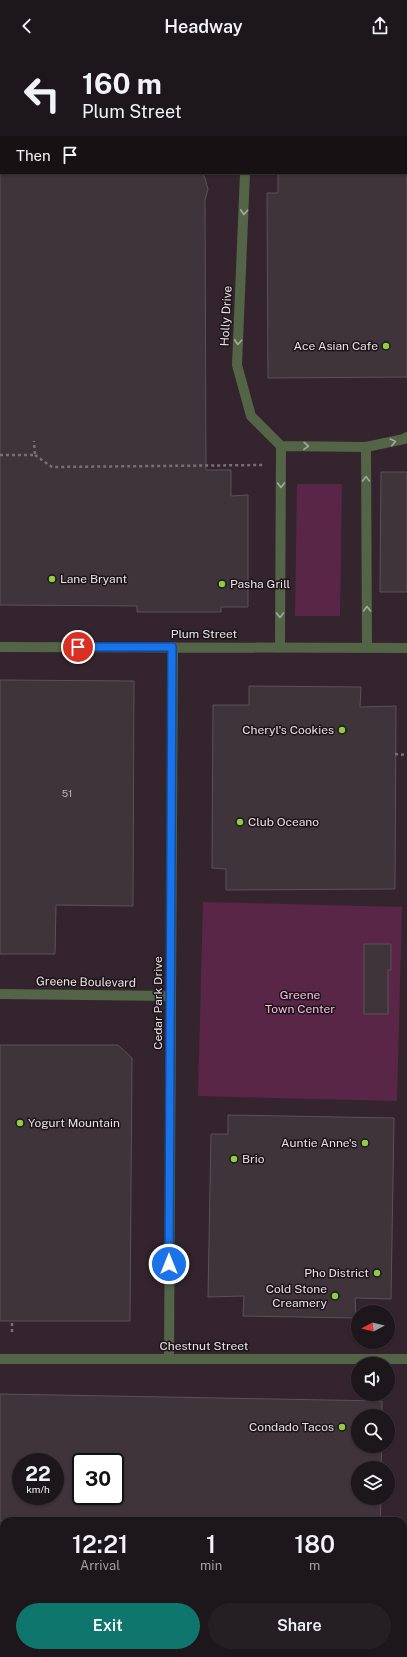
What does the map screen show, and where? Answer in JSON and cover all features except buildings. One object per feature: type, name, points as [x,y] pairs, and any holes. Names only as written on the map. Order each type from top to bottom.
[{"type":"street","name":"Holly Drive","points":[[245,174],[237,365],[251,416],[281,446]]},
{"type":"street","points":[[280,648],[281,446],[366,447],[404,439],[407,437]]},
{"type":"street","points":[[366,447],[367,648]]},
{"type":"street","name":"Plum Street","points":[[0,647],[407,648]]},
{"type":"street","name":"Cedar Park Drive","points":[[168,1359],[172,647]]},
{"type":"street","name":"Greene Boulevard","points":[[0,994],[171,996]]},
{"type":"street","name":"Chestnut Street","points":[[0,1359],[407,1359]]},
{"type":"path","points":[[34,441],[35,455]]},
{"type":"path","points":[[0,455],[35,455],[52,467],[281,465]]},
{"type":"path","points":[[395,754],[407,754]]},
{"type":"path","points":[[12,1321],[12,1332]]},
{"type":"shaded area","points":[[0,174],[407,174],[407,1517],[0,1517]]},
{"type":"green space","points":[[297,484],[342,484],[340,616],[295,616]]},
{"type":"green space","name":"Greene Town Center","points":[[203,902],[402,907],[397,1101],[198,1096]]},
{"type":"place","name":"Ace Asian Cafe","points":[[386,346]]},
{"type":"place","name":"Lane Bryant","points":[[52,579]]},
{"type":"place","name":"Pasha Grill","points":[[222,584]]},
{"type":"place","name":"Cheryl's Cookies","points":[[342,730]]},
{"type":"place","name":"Club Oceano","points":[[240,822]]},
{"type":"place","name":"Yogurt Mountain","points":[[20,1123]]},
{"type":"place","name":"Auntie Anne's","points":[[365,1143]]},
{"type":"place","name":"Brio","points":[[234,1159]]},
{"type":"place","name":"Pho District","points":[[377,1273]]},
{"type":"place","name":"Cold Stone Creamery","points":[[335,1296]]},
{"type":"place","name":"Condado Tacos","points":[[342,1427]]},
{"type":"route","points":[[78,647],[172,647],[169,1264]]}]
